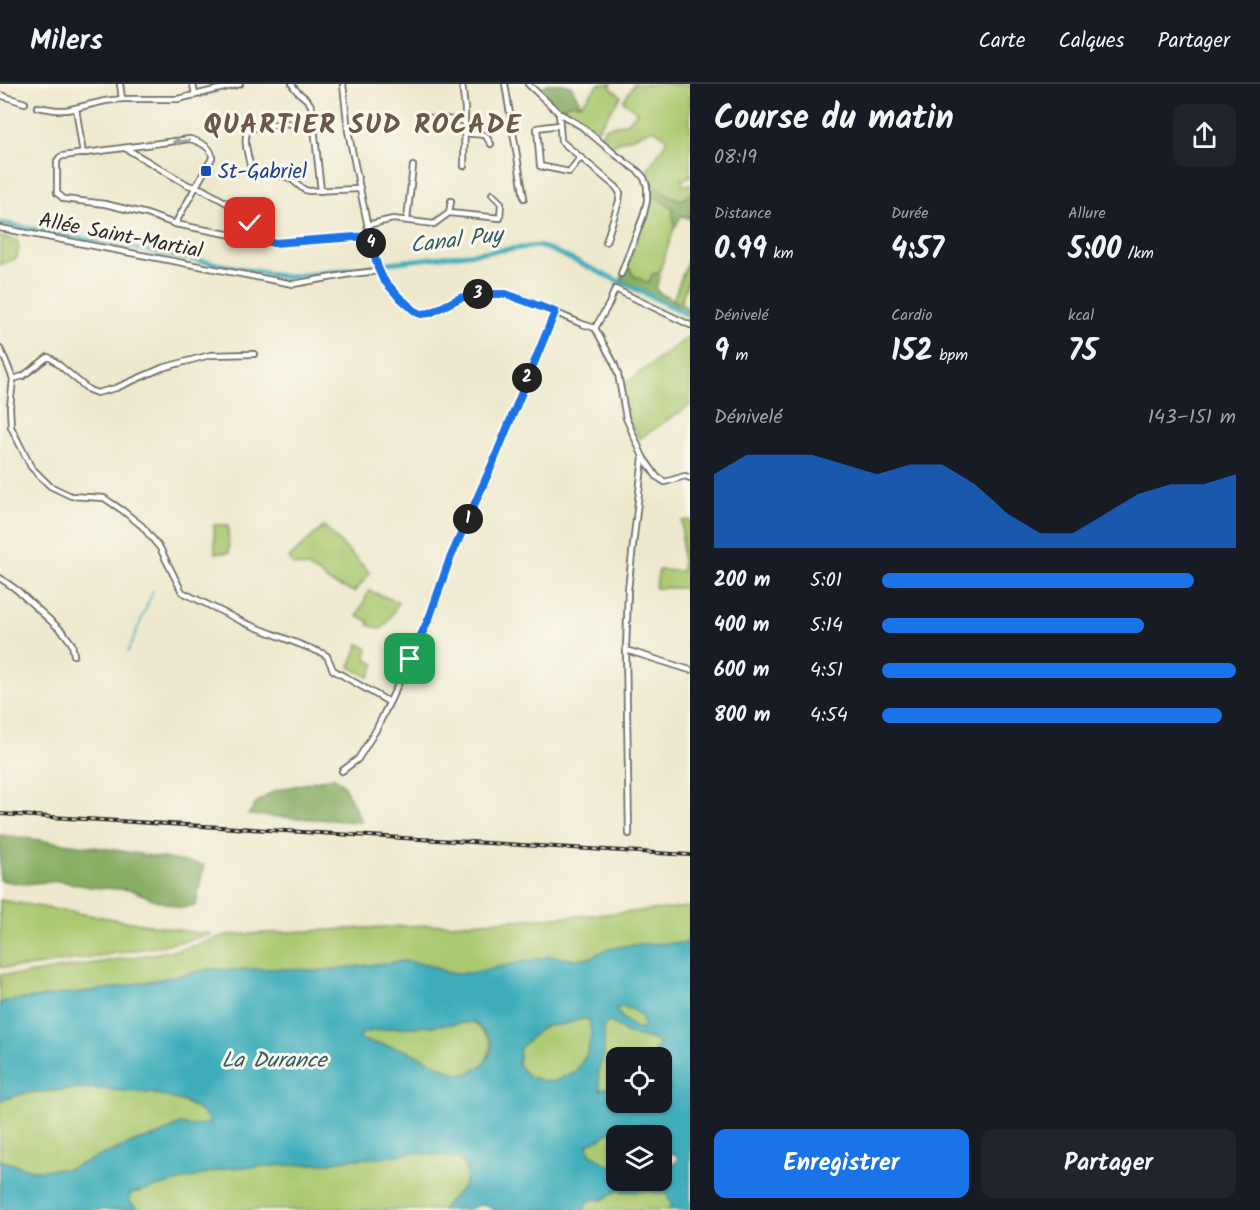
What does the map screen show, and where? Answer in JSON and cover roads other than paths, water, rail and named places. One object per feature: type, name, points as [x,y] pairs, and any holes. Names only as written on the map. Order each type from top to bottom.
[{"type":"street","points":[[120,84],[122,99]]},
{"type":"street","points":[[193,84],[195,95]]},
{"type":"street","points":[[37,107],[56,110],[122,99],[178,99],[240,84]]},
{"type":"street","points":[[292,84],[298,93],[311,103],[321,190]]},
{"type":"street","points":[[343,84],[348,131],[359,189],[369,236],[383,279],[409,307],[421,314],[430,313],[460,298],[480,294],[506,294],[595,328],[614,363],[626,418],[643,457],[657,477],[665,482],[685,476],[690,478]]},
{"type":"street","points":[[462,84],[465,109],[464,166]]},
{"type":"street","points":[[505,84],[524,198]]},
{"type":"street","points":[[528,84],[559,113],[580,126],[644,178],[647,186],[647,201],[621,274]]},
{"type":"street","points":[[0,95],[25,103]]},
{"type":"street","points":[[76,108],[83,154]]},
{"type":"street","points":[[559,113],[561,141],[616,187],[620,193],[620,201],[606,242]]},
{"type":"street","points":[[419,117],[465,121]]},
{"type":"street","points":[[314,127],[285,123],[249,129],[246,138],[250,165],[256,171],[290,178],[302,190],[359,189]]},
{"type":"street","points":[[559,125],[537,128],[540,166],[569,172],[580,158]]},
{"type":"street","points":[[464,133],[485,135],[491,144]]},
{"type":"street","points":[[175,224],[213,158],[208,147],[190,139],[63,156],[57,161],[57,194],[64,199],[105,204],[147,214],[175,224],[274,243],[369,236]]},
{"type":"street","points":[[125,148],[188,185],[202,189],[243,212],[249,218],[250,238]]},
{"type":"street","points":[[407,220],[413,166]]},
{"type":"street","points":[[367,225],[393,219],[434,224],[449,213],[500,218],[501,203],[492,194]]},
{"type":"street","points":[[449,213],[451,201]]},
{"type":"street","name":"Allée Saint-Martial","points":[[0,228],[293,284],[378,267]]},
{"type":"street","points":[[595,328],[615,289],[690,325]]},
{"type":"street","points":[[342,771],[362,753],[430,616],[449,561],[492,465],[555,312]]},
{"type":"street","points":[[0,349],[13,379],[10,427],[32,467],[50,486],[71,496],[104,498],[118,506],[142,526],[160,548],[182,592],[245,623],[322,652],[327,656],[333,670],[389,702]]},
{"type":"street","points":[[13,379],[23,376],[48,357],[89,390],[97,393],[116,388],[162,368],[210,356],[254,354]]},
{"type":"street","points":[[628,834],[626,650],[628,590],[643,457]]},
{"type":"street","points":[[0,578],[17,590],[64,633],[72,644],[74,655]]},
{"type":"street","points":[[626,650],[690,670]]},
{"type":"water","name":"La Durance","points":[[690,943],[690,1210],[670,1210],[671,1203],[667,1194],[653,1191],[672,1191],[672,1165],[678,1159],[672,1153],[672,1125],[647,1124],[606,1125],[606,1134],[588,1145],[590,1154],[606,1163],[606,1191],[617,1191],[602,1200],[588,1201],[584,1210],[493,1210],[481,1205],[466,1210],[441,1210],[462,1188],[467,1178],[466,1165],[456,1158],[411,1152],[329,1163],[227,1168],[130,1194],[129,1201],[139,1210],[0,1210],[0,1160],[32,1170],[68,1169],[140,1140],[157,1136],[180,1124],[192,1126],[211,1123],[201,1111],[186,1102],[151,1093],[88,1088],[25,1093],[0,1101],[0,1002],[114,988],[211,969],[317,971],[404,961],[425,964],[449,973],[471,973],[550,956],[571,959],[590,958],[605,950],[618,947]],"holes":[[[621,1007],[632,1009],[642,1017],[643,1030],[631,1025],[615,1009]],[[589,1019],[591,1033],[586,1056],[576,1071],[553,1082],[543,1081],[528,1076],[518,1065],[520,1048],[539,1030],[546,1026],[561,1025]],[[474,1022],[490,1039],[492,1045],[484,1063],[467,1073],[452,1072],[407,1051],[360,1039],[362,1033],[391,1028]]]},
{"type":"waterway","name":"Canal Puy","points":[[0,223],[286,277],[538,246],[549,249],[690,316]]},
{"type":"waterway","points":[[128,652],[153,591]]},
{"type":"railway","points":[[0,814],[690,855]]},
{"type":"place","name":"St-Gabriel","points":[[206,171]]},
{"type":"district","name":"QUARTIER SUD ROCADE","points":[[363,124]]}]
